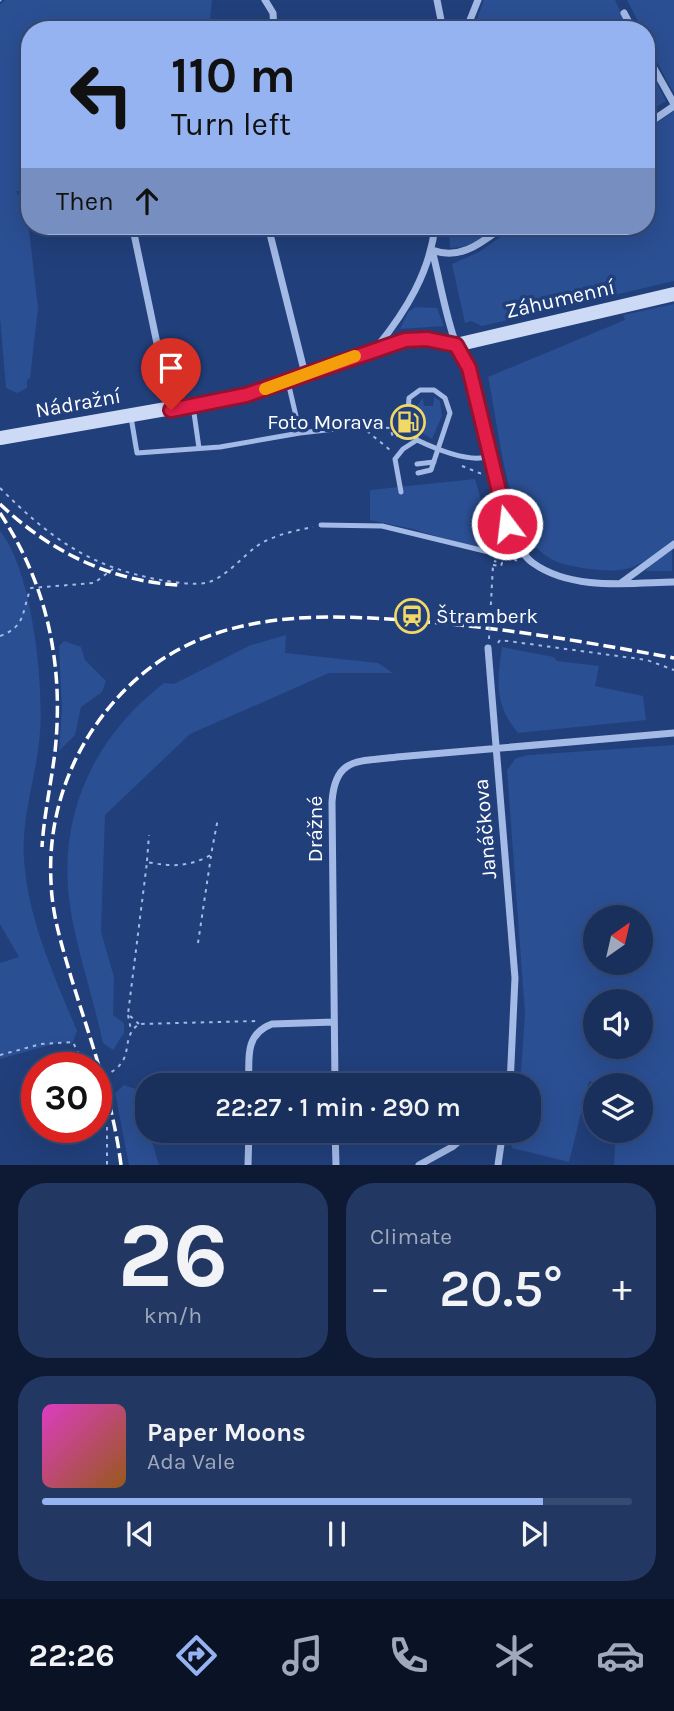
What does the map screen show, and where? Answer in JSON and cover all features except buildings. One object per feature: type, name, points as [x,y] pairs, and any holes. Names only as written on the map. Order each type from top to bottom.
[{"type":"main road","name":"Záhumenní","points":[[456,345],[674,294]]},
{"type":"main road","name":"Nádražní","points":[[0,438],[246,395],[412,339],[456,345]]},
{"type":"street","points":[[265,0],[273,13],[273,21]]},
{"type":"street","points":[[437,0],[441,21]]},
{"type":"street","points":[[470,21],[478,0]]},
{"type":"street","points":[[624,13],[628,21]]},
{"type":"street","points":[[655,70],[674,105],[655,119]]},
{"type":"street","points":[[134,235],[171,410]]},
{"type":"street","points":[[270,235],[305,375]]},
{"type":"street","points":[[374,350],[409,304],[432,250],[434,235]]},
{"type":"street","points":[[432,250],[446,256],[463,252],[474,248],[492,235]]},
{"type":"street","points":[[432,250],[456,345],[469,368],[512,538],[530,561],[549,572],[582,580],[619,584],[674,582]]},
{"type":"street","points":[[619,584],[674,544]]},
{"type":"street","points":[[488,650],[496,749]]},
{"type":"street","name":"Janáčkova","points":[[511,1073],[515,978],[496,749],[674,733]]},
{"type":"street","name":"Drážné","points":[[335,1073],[332,802],[337,775],[345,766],[358,762],[496,749]]},
{"type":"street","points":[[250,1073],[251,1040],[262,1028],[272,1024],[334,1023]]},
{"type":"street","points":[[248,1143],[248,1165]]},
{"type":"street","points":[[335,1143],[336,1165]]},
{"type":"street","points":[[419,1165],[457,1143]]},
{"type":"street","points":[[498,1165],[501,1143]]},
{"type":"lane","points":[[288,382],[300,433]]},
{"type":"lane","points":[[408,412],[409,398],[415,392],[434,390],[445,398],[450,414],[431,470],[418,473]]},
{"type":"lane","points":[[193,406],[198,448]]},
{"type":"lane","points":[[130,415],[138,453],[198,448],[361,426]]},
{"type":"lane","points":[[412,430],[417,440],[439,450],[481,459],[490,456]]},
{"type":"lane","points":[[401,492],[395,459],[417,440]]},
{"type":"lane","points":[[417,464],[434,462]]},
{"type":"lane","points":[[321,525],[382,526],[493,553],[512,538]]},
{"type":"path","points":[[361,426],[390,428],[393,437],[412,430]]},
{"type":"path","points":[[361,426],[387,449],[399,453]]},
{"type":"path","points":[[0,488],[56,540],[113,569],[169,581],[209,582],[259,545],[286,533],[321,525]]},
{"type":"path","points":[[475,525],[503,545]]},
{"type":"path","points":[[489,639],[494,565],[501,566],[502,563],[493,561]]},
{"type":"path","points":[[0,636],[16,630],[20,624],[31,589],[94,583],[113,569]]},
{"type":"path","points":[[488,650],[500,640],[647,660],[674,670]]},
{"type":"path","points":[[198,943],[218,818]]},
{"type":"path","points":[[112,1072],[120,1068],[125,1060],[131,1032],[128,1014],[149,835]]},
{"type":"path","points":[[147,862],[175,867],[197,862],[211,855]]},
{"type":"path","points":[[128,1014],[139,1024]]},
{"type":"path","points":[[131,1032],[139,1024],[233,1021],[265,1021],[272,1024]]},
{"type":"path","points":[[0,1055],[41,1044],[73,1042],[78,1052]]},
{"type":"path","points":[[107,1143],[107,1165]]},
{"type":"shaded area","points":[[5,0],[212,0],[210,21],[21,21],[21,191],[16,191],[21,201],[21,235],[30,235],[38,308],[30,378],[27,380],[27,388],[17,393],[6,388],[0,317],[0,5]]},
{"type":"shaded area","points":[[484,0],[615,0],[625,21],[476,21]]},
{"type":"shaded area","points":[[627,0],[674,0],[674,93],[655,57],[655,21],[637,21]]},
{"type":"shaded area","points":[[655,80],[666,101],[655,108]]},
{"type":"shaded area","points":[[674,111],[674,281],[482,326],[471,321],[465,323],[452,264],[479,252],[503,235],[655,235],[655,124]]},
{"type":"shaded area","points":[[449,235],[488,235],[472,246],[450,248]]},
{"type":"shaded area","points":[[674,304],[674,539],[642,563],[623,570],[582,568],[554,560],[539,550],[519,516],[505,468],[488,377],[625,320],[623,315]]},
{"type":"shaded area","points":[[415,307],[437,308],[444,326],[400,329],[408,312]]},
{"type":"shaded area","points":[[434,397],[440,401],[442,416],[432,439],[421,432],[416,407],[423,398],[424,406],[433,406]]},
{"type":"shaded area","points":[[475,479],[490,530],[482,550],[413,529],[370,520],[370,490]]},
{"type":"shaded area","points":[[0,531],[20,572],[28,599],[38,657],[40,732],[24,843],[26,882],[43,947],[77,1031],[72,1044],[61,1042],[0,1059],[0,963],[19,957],[0,924]]},
{"type":"shaded area","points":[[672,550],[672,571],[646,571],[648,566]]},
{"type":"shaded area","points":[[286,635],[285,653],[378,663],[393,673],[329,673],[190,734],[105,815],[101,932],[114,977],[113,1015],[124,1023],[124,1033],[113,1050],[103,1043],[75,934],[68,883],[68,850],[73,818],[83,787],[97,758],[115,731],[164,683],[174,684],[251,645]]},
{"type":"shaded area","points":[[64,641],[81,647],[85,660],[106,681],[102,692],[81,707],[75,735],[59,751],[62,708],[59,646]]},
{"type":"shaded area","points":[[502,647],[554,657],[557,661],[599,666],[595,686],[643,696],[646,720],[518,733],[505,712],[499,693]]},
{"type":"shaded area","points":[[674,745],[674,1165],[614,1165],[615,1143],[653,1143],[653,1073],[583,1073],[583,1105],[569,1162],[512,1148],[513,1143],[541,1143],[541,1073],[521,1073],[525,1014],[507,770],[516,758]]},
{"type":"shaded area","points":[[124,1085],[135,1089],[135,1143],[152,1143],[159,1165],[129,1165],[115,1093]]},
{"type":"railway","points":[[0,504],[39,536],[82,561],[128,577],[178,585]]},
{"type":"railway","points":[[0,513],[17,541],[41,598],[54,658],[57,689],[55,752],[42,847]]},
{"type":"railway","points":[[121,1165],[107,1094],[58,930],[53,906],[51,862],[55,822],[73,764],[93,729],[126,689],[162,660],[201,639],[243,626],[286,619],[380,618],[459,625],[674,658]]},
{"type":"slow traffic","points":[[265,389],[355,356]]},
{"type":"place","name":"Foto Morava","points":[[408,422]]},
{"type":"place","name":"Štramberk","points":[[412,616]]},
{"type":"route","points":[[171,410],[246,395],[405,340],[427,339],[456,345],[469,368],[507,524]]}]
